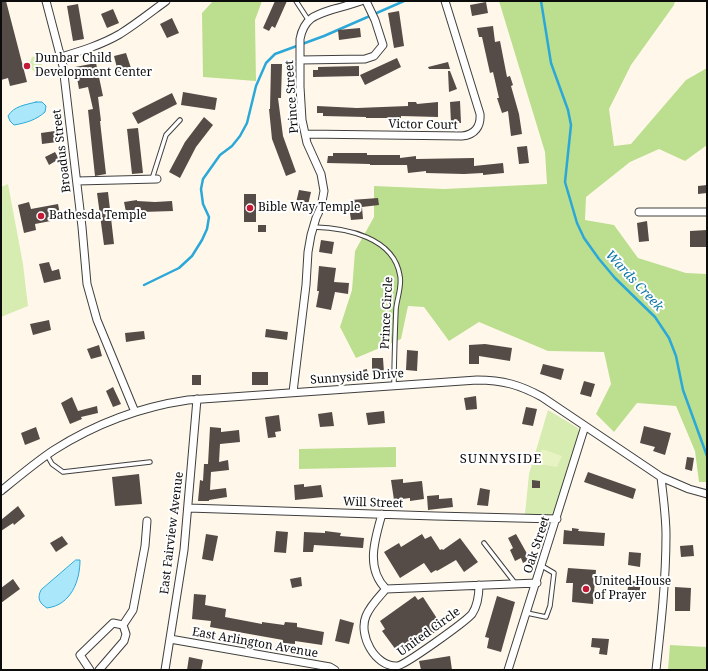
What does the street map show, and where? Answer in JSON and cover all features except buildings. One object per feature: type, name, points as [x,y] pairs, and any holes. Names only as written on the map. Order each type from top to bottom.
[{"type":"street","name":"Broadus Street","points":[[46,1],[61,57],[77,181],[84,265],[91,302],[134,412]]},
{"type":"street","points":[[61,57],[82,51],[118,35],[133,26],[166,1]]},
{"type":"street","points":[[309,21],[317,14],[349,3],[361,1]]},
{"type":"street","points":[[300,60],[365,58],[374,56],[383,45],[375,20],[366,1]]},
{"type":"street","name":"Victor Court","points":[[304,134],[462,136],[472,133],[479,125],[480,114],[445,1]]},
{"type":"street","name":"Prince Street","points":[[293,392],[306,285],[308,252],[323,199],[323,182],[321,174],[304,134],[302,120],[300,60],[302,31],[309,21]]},
{"type":"street","points":[[77,181],[155,180]]},
{"type":"street","points":[[639,212],[707,212]]},
{"type":"street","name":"Sunnyside Drive","points":[[1,491],[47,456],[80,435],[106,422],[134,412],[174,402],[293,392],[494,380],[511,383],[542,397],[661,477],[689,490],[707,494]]},
{"type":"street","name":"East Fairview Avenue","points":[[165,670],[184,550],[197,399]]},
{"type":"street","name":"Oak Street","points":[[508,670],[586,426]]},
{"type":"street","points":[[656,670],[663,603],[666,549],[661,477]]},
{"type":"street","name":"Will Street","points":[[188,508],[557,519]]},
{"type":"street","points":[[382,514],[376,538],[373,564],[378,579],[386,589],[537,582]]},
{"type":"street","points":[[99,670],[124,641],[126,634],[123,625],[132,610],[145,546],[147,521]]},
{"type":"street","name":"United Circle","points":[[386,589],[368,612],[364,623],[364,629],[369,644],[377,658],[386,665],[396,666],[406,663],[450,633],[472,614],[477,605],[479,585]]},
{"type":"street","points":[[90,670],[80,655],[113,623],[123,625]]},
{"type":"street","name":"East Arlington Avenue","points":[[170,639],[330,667],[335,670]]},
{"type":"lane","points":[[296,1],[309,21]]},
{"type":"lane","points":[[155,180],[166,135],[180,120]]},
{"type":"lane","name":"Prince Circle","points":[[314,227],[341,229],[362,236],[384,248],[395,262],[399,270],[401,283],[396,306],[394,386]]},
{"type":"lane","points":[[47,456],[52,464],[63,472],[150,462]]},
{"type":"lane","points":[[484,543],[515,583]]},
{"type":"lane","points":[[527,613],[546,617],[550,606],[554,574],[542,566]]},
{"type":"green space","points":[[213,1],[262,1],[255,20],[256,81],[203,77],[202,13]]},
{"type":"green space","points":[[499,1],[675,1],[674,5],[631,65],[609,109],[614,146],[631,144],[686,80],[707,68],[707,145],[685,161],[659,149],[630,162],[586,197],[585,220],[614,225],[638,258],[686,273],[707,274],[707,482],[699,482],[695,451],[676,406],[637,403],[614,432],[596,414],[611,384],[604,352],[548,351],[479,322],[449,341],[424,307],[408,306],[401,339],[356,358],[340,327],[352,290],[355,251],[374,217],[374,186],[444,189],[547,184],[545,152]]},
{"type":"green space","points":[[38,56],[41,60],[42,74],[31,69],[29,65],[32,57]]},
{"type":"green space","points":[[8,184],[23,264],[28,306],[1,317],[1,187]]},
{"type":"green space","points":[[548,410],[578,428],[580,436],[555,515],[525,514],[529,474]]},
{"type":"green space","points":[[396,447],[396,467],[299,469],[299,449]]},
{"type":"green space","points":[[542,449],[562,456],[557,467],[538,464]]},
{"type":"green space","points":[[670,645],[707,647],[707,670],[668,670]]},
{"type":"water","points":[[42,102],[46,106],[45,112],[42,115],[31,121],[14,125],[10,121],[8,116],[13,110],[20,106]]},
{"type":"water","points":[[76,560],[80,560],[80,568],[76,584],[72,591],[62,602],[47,608],[40,600],[39,595],[41,590]]},
{"type":"waterway","points":[[144,285],[179,268],[192,256],[202,240],[207,229],[209,217],[203,204],[201,189],[203,179],[220,155],[232,146],[240,136],[247,123],[256,86],[266,63],[275,54],[324,36],[404,1]]},
{"type":"waterway","name":"Wards Creek","points":[[541,1],[551,63],[568,110],[571,125],[565,182],[577,223],[584,238],[599,259],[615,278],[655,317],[669,338],[676,356],[683,390],[707,456]]},
{"type":"place","name":"Dunbar Child Development Center","points":[[27,66]]},
{"type":"place","name":"Bible Way Temple","points":[[250,208]]},
{"type":"place","name":"Bathesda Temple","points":[[41,216]]},
{"type":"place","name":"United House of Prayer","points":[[586,589]]},
{"type":"district","name":"SUNNYSIDE","points":[[501,459]]}]
